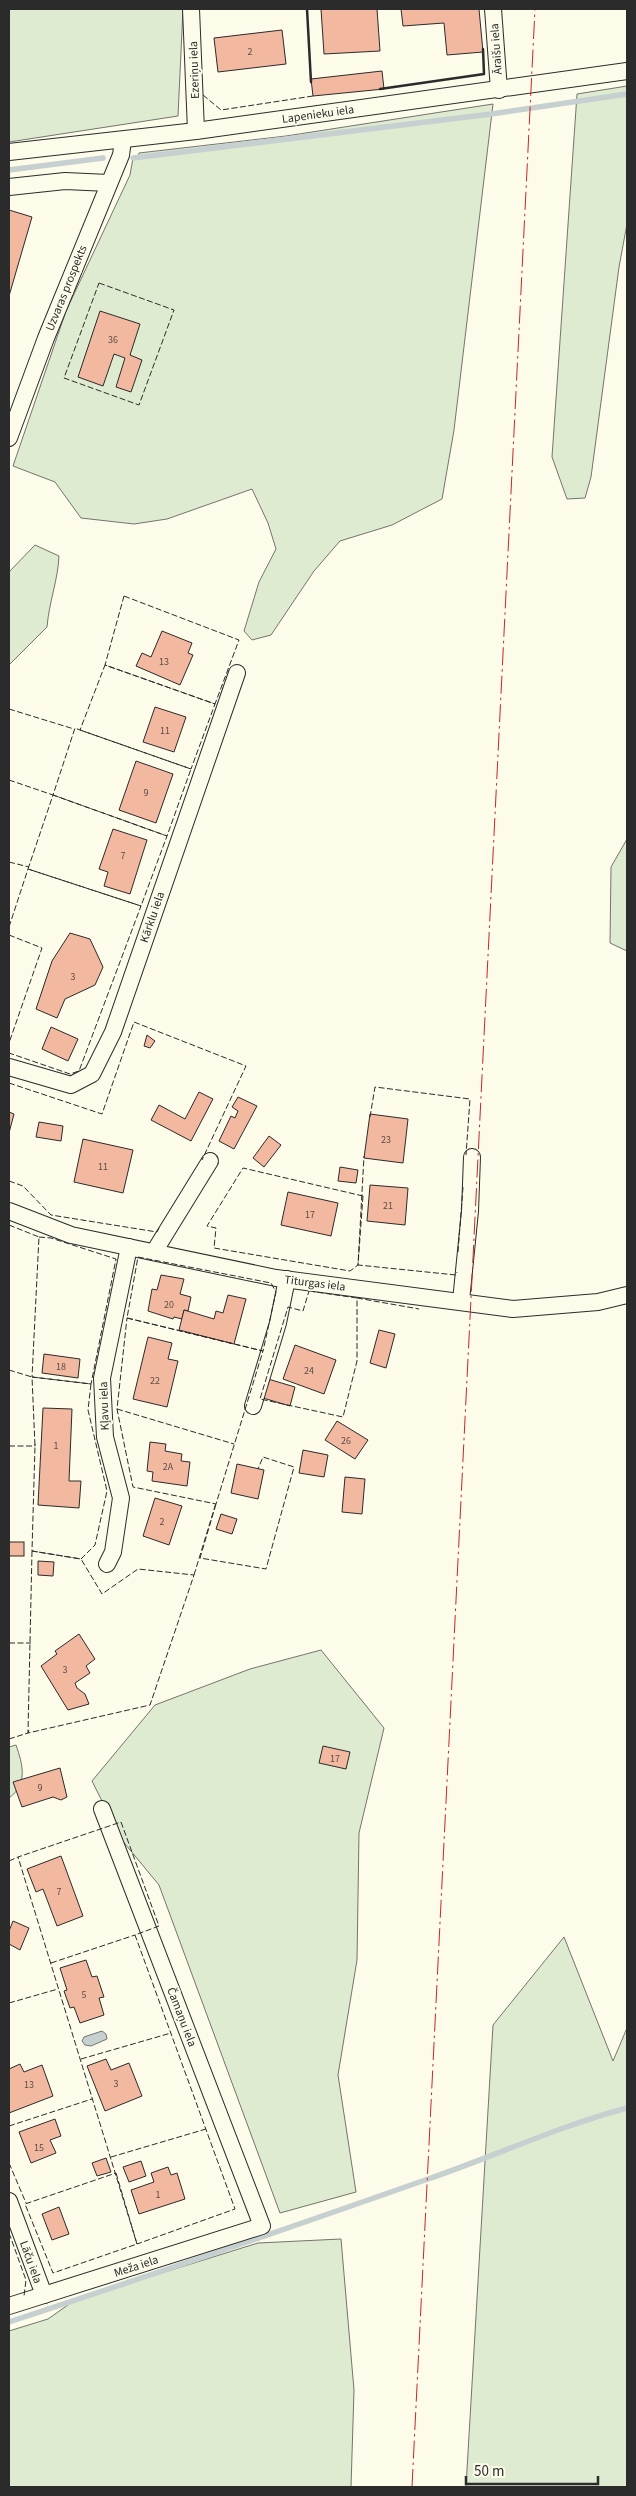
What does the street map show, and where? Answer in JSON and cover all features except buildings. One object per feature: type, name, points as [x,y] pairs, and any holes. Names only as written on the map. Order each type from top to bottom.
[{"type":"street","name":"Ezeriņu iela","points":[[191,9],[196,131]]},
{"type":"street","name":"Āraišu iela","points":[[494,9],[498,90]]},
{"type":"street","name":"Lapenieku iela","points":[[9,152],[196,131],[498,90],[627,70]]},
{"type":"street","name":"Uzvaras prospekts","points":[[9,438],[46,338],[108,183],[121,156],[123,140]]},
{"type":"street","points":[[9,187],[65,181],[108,183]]},
{"type":"street","name":"Kārklu iela","points":[[9,1067],[72,1085],[92,1074],[113,1032],[237,674]]},
{"type":"street","points":[[461,1301],[470,1211],[472,1158]]},
{"type":"street","points":[[154,1252],[210,1161]]},
{"type":"street","name":"Titurgas iela","points":[[9,1211],[71,1235],[287,1279],[513,1309],[598,1302],[627,1295]]},
{"type":"street","name":"Kļavu iela","points":[[107,1564],[113,1552],[122,1498],[105,1437],[102,1378],[129,1247]]},
{"type":"street","points":[[253,1406],[278,1323],[287,1279]]},
{"type":"street","name":"Čamaņu iela","points":[[102,1809],[262,2226]]},
{"type":"street","name":"Lāču iela","points":[[9,2201],[44,2295]]},
{"type":"street","name":"Meža iela","points":[[9,2306],[262,2226]]},
{"type":"green space","points":[[9,9],[183,9],[178,116],[9,142]]},
{"type":"green space","points":[[627,86],[627,224],[619,267],[591,477],[585,498],[567,499],[552,457],[577,94]]},
{"type":"green space","points":[[493,104],[454,430],[442,499],[392,525],[340,541],[314,571],[271,635],[252,640],[244,631],[259,582],[276,549],[268,523],[252,489],[167,519],[134,524],[81,518],[55,482],[13,466],[66,311],[130,175],[133,158],[138,158],[139,153],[286,136]]},
{"type":"green space","points":[[35,545],[59,556],[47,627],[9,665],[9,572]]},
{"type":"green space","points":[[627,839],[627,951],[610,943],[611,867]]},
{"type":"green space","points":[[321,1650],[384,1728],[359,1833],[357,1960],[338,2075],[356,2192],[280,2213],[159,1885],[121,1839],[92,1781],[155,1705],[250,1669]]},
{"type":"green space","points":[[16,1745],[21,1760],[22,1774],[19,1787],[9,1798],[9,1747]]},
{"type":"green space","points":[[564,1937],[613,2061],[627,2028],[627,2487],[466,2487],[493,2025]]},
{"type":"green space","points":[[341,2239],[354,2390],[351,2487],[9,2487],[9,2331],[48,2319],[75,2300],[258,2243]]},
{"type":"shaded area","points":[[102,2031],[106,2034],[107,2039],[91,2046],[85,2045],[82,2041],[84,2037]]},
{"type":"waterway","points":[[133,158],[491,114],[627,94]]},
{"type":"waterway","points":[[9,170],[103,158]]},
{"type":"waterway","points":[[9,2322],[324,2216],[577,2123],[627,2108]]},
{"type":"fence","points":[[307,9],[311,81]]},
{"type":"fence","points":[[203,95],[221,110],[313,96],[313,94]]},
{"type":"fence","points":[[99,283],[174,310],[139,405],[64,378],[99,283]]},
{"type":"fence","points":[[124,596],[239,640],[215,704],[105,665],[124,596]]},
{"type":"fence","points":[[80,730],[105,665],[215,704],[191,769],[80,730],[75,728],[53,795],[167,836],[191,769],[80,730]]},
{"type":"fence","points":[[9,709],[74,729]]},
{"type":"fence","points":[[9,780],[53,795]]},
{"type":"fence","points":[[53,795],[167,836],[141,906],[28,869],[53,795]]},
{"type":"fence","points":[[9,862],[29,867]]},
{"type":"fence","points":[[9,927],[28,869],[141,906],[79,1071],[70,1074],[9,1053]]},
{"type":"fence","points":[[9,935],[42,948],[9,1043]]},
{"type":"fence","points":[[9,1083],[102,1114],[134,1022],[246,1066],[202,1160]]},
{"type":"fence","points":[[370,1117],[375,1087],[470,1099],[466,1155]]},
{"type":"fence","points":[[363,1196],[243,1168],[207,1226],[216,1228],[214,1248],[350,1271],[358,1265],[364,1156]]},
{"type":"fence","points":[[9,1181],[23,1186],[51,1215],[157,1232],[159,1228]]},
{"type":"fence","points":[[458,1252],[463,1187]]},
{"type":"fence","points":[[363,1196],[358,1265],[456,1275],[457,1272]]},
{"type":"fence","points":[[9,1225],[39,1237],[39,1239]]},
{"type":"fence","points":[[39,1237],[51,1238],[116,1259],[91,1384],[32,1377],[39,1237]]},
{"type":"fence","points":[[138,1257],[271,1283],[276,1292],[263,1351],[127,1318],[138,1257]]},
{"type":"fence","points":[[309,1291],[357,1298],[357,1361],[343,1417],[260,1399],[288,1307],[303,1311],[309,1291]]},
{"type":"fence","points":[[357,1298],[419,1309]]},
{"type":"fence","points":[[127,1318],[263,1351],[216,1504],[133,1487],[117,1409],[127,1318]]},
{"type":"fence","points":[[9,1370],[32,1377]]},
{"type":"fence","points":[[32,1377],[91,1384],[88,1410],[107,1491],[95,1545],[81,1559],[32,1551],[35,1446],[32,1377]]},
{"type":"fence","points":[[117,1409],[234,1444]]},
{"type":"fence","points":[[9,1446],[35,1446],[35,1444]]},
{"type":"fence","points":[[216,1504],[200,1558],[266,1569],[294,1467],[263,1457],[258,1469]]},
{"type":"fence","points":[[194,1575],[216,1503]]},
{"type":"fence","points":[[32,1551],[81,1559],[102,1594],[138,1569],[194,1575],[150,1705],[28,1733],[32,1551]]},
{"type":"fence","points":[[9,1643],[31,1643]]},
{"type":"fence","points":[[9,1739],[28,1733],[29,1730]]},
{"type":"fence","points":[[121,1822],[159,1926],[135,1935],[235,2209],[137,2244],[18,1857],[121,1822]]},
{"type":"fence","points":[[9,1861],[18,1857]]},
{"type":"fence","points":[[51,1963],[135,1935]]},
{"type":"fence","points":[[9,2003],[58,1989]]},
{"type":"fence","points":[[81,2059],[171,2033]]},
{"type":"fence","points":[[9,2126],[92,2099]]},
{"type":"fence","points":[[111,2157],[206,2129]]},
{"type":"fence","points":[[9,2163],[26,2203]]},
{"type":"fence","points":[[116,2173],[137,2244],[53,2273],[25,2204],[116,2173]]},
{"type":"fence","points":[[9,2233],[26,2280],[24,2296]]},
{"type":"wall","points":[[307,9],[311,82]]},
{"type":"wall","points":[[380,89],[484,74],[483,49]]},
{"type":"power","points":[[412,2487],[535,9]]}]
